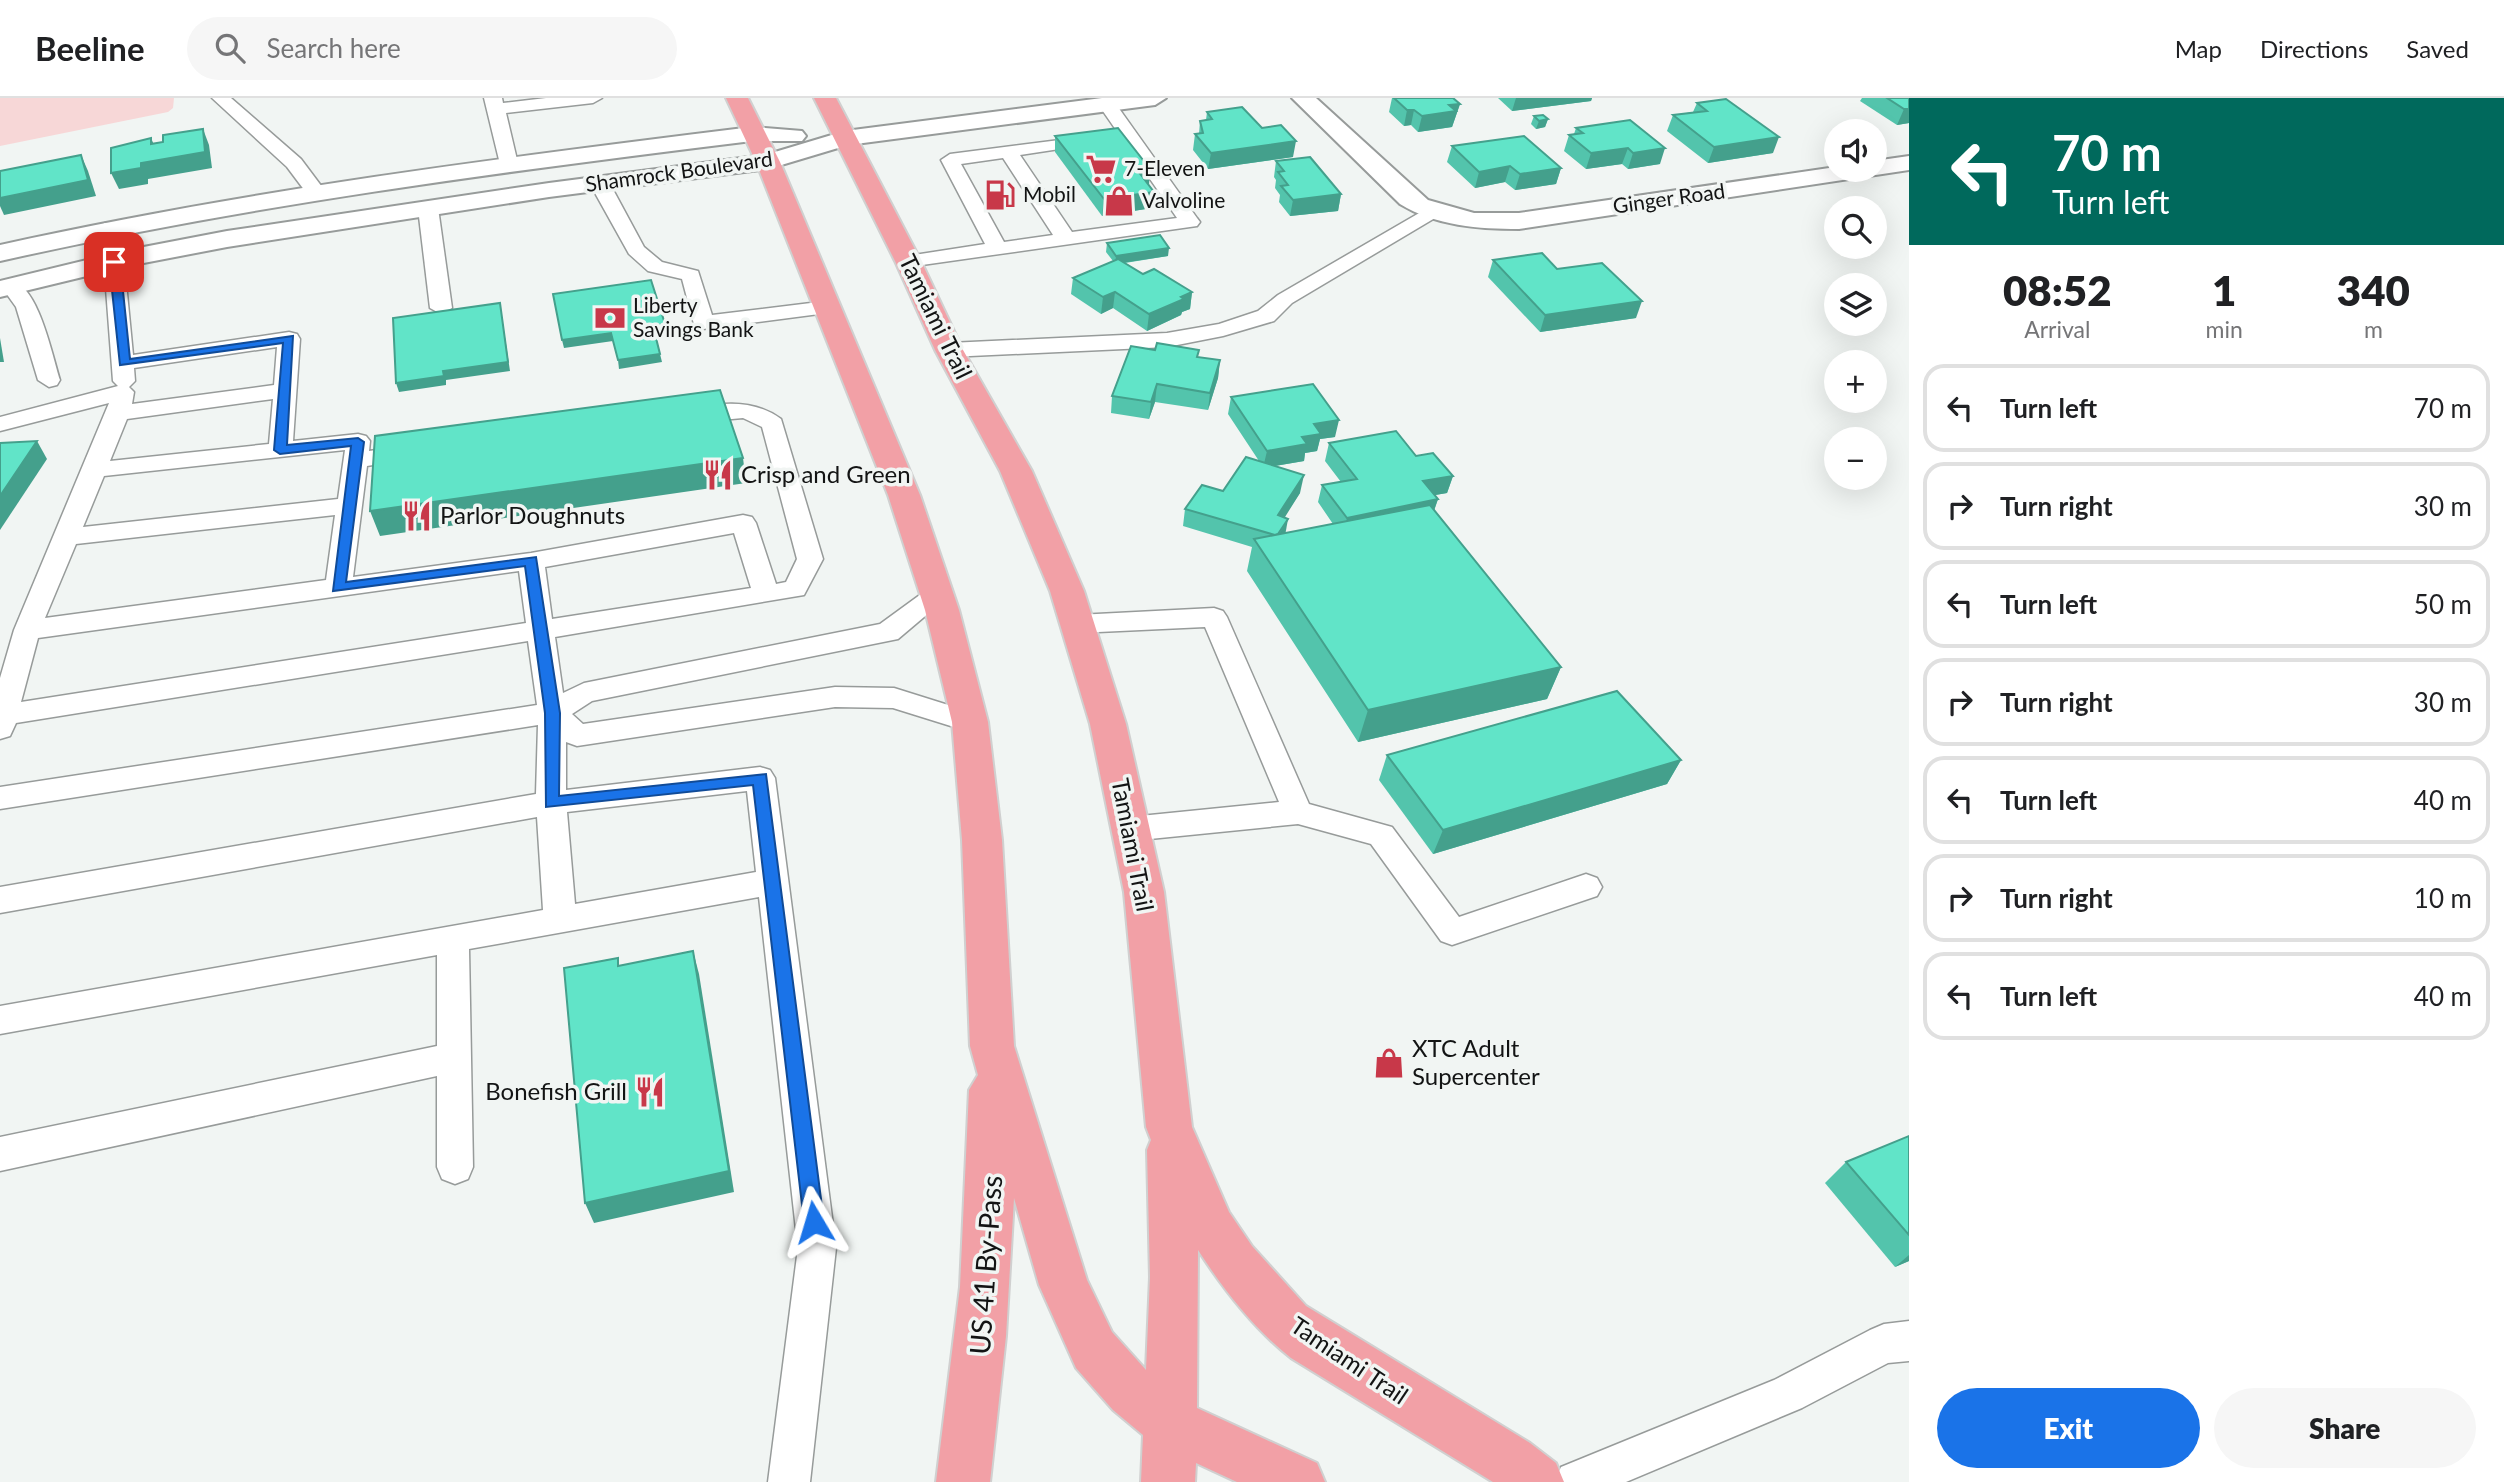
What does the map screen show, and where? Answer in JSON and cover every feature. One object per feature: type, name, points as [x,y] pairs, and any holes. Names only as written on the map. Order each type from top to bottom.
[{"type":"main road","points":[[737,98],[904,495],[937,595],[970,722],[982,840],[992,1046],[1064,1285],[1094,1350],[1131,1392],[1171,1424],[1298,1482]]},
{"type":"main road","name":"Tamiami Trail","points":[[828,98],[949,350],[1016,471],[1067,591],[1108,723],[1144,892],[1169,1127],[1212,1228],[1235,1264],[1288,1324],[1326,1353],[1511,1462],[1537,1482]]},
{"type":"main road","name":"US 41 By-Pass","points":[[963,1482],[977,1382],[993,1190],[992,1046]]},
{"type":"main road","points":[[1167,1482],[1175,1277],[1169,1127]]},
{"type":"street","points":[[845,138],[1092,103],[1155,98]]},
{"type":"street","name":"Ginger Road","points":[[1303,98],[1409,199],[1433,211],[1472,221],[1519,221],[1824,176]]},
{"type":"street","name":"Shamrock Boulevard","points":[[0,253],[105,229],[315,191],[509,164],[760,148],[845,138]]},
{"type":"street","name":"Shamrock Boulevard","points":[[12,294],[114,262],[228,239],[600,184],[760,148],[845,138]]},
{"type":"street","points":[[1887,166],[1909,163]]},
{"type":"lane","points":[[221,98],[294,163],[315,191]]},
{"type":"lane","points":[[509,164],[494,104],[593,98]]},
{"type":"lane","points":[[908,261],[1189,222],[1128,134],[1092,103]]},
{"type":"lane","points":[[998,249],[950,160],[1128,134]]},
{"type":"lane","points":[[1008,152],[1066,239]]},
{"type":"lane","points":[[600,184],[636,250],[655,267],[691,275],[703,323],[827,307]]},
{"type":"lane","points":[[428,208],[441,308]]},
{"type":"lane","points":[[949,350],[1167,340],[1223,330],[1266,316],[1285,299],[1433,211]]},
{"type":"lane","points":[[105,229],[114,262],[125,363],[121,403],[27,630],[2,722],[795,589],[810,559],[773,424],[763,414],[745,409],[660,420]]},
{"type":"lane","points":[[0,314],[12,294]]},
{"type":"lane","points":[[12,294],[49,380]]},
{"type":"lane","points":[[125,363],[289,339],[280,450]]},
{"type":"lane","points":[[0,424],[121,403],[286,390]]},
{"type":"lane","points":[[95,470],[358,442],[338,588]]},
{"type":"lane","points":[[355,460],[435,449]]},
{"type":"lane","points":[[66,537],[349,506]]},
{"type":"lane","points":[[27,630],[531,561],[743,523],[766,594]]},
{"type":"lane","points":[[531,561],[552,713],[551,803],[560,920]]},
{"type":"lane","points":[[0,798],[552,713],[584,693],[888,632],[937,595]]},
{"type":"lane","points":[[1077,624],[1214,617],[1298,812]]},
{"type":"lane","points":[[552,713],[577,735],[835,697],[894,698],[970,722]]},
{"type":"lane","points":[[0,900],[551,803],[760,778],[817,1248],[789,1482]]},
{"type":"lane","points":[[1130,829],[1298,812],[1381,835],[1452,932],[1586,887]]},
{"type":"lane","points":[[0,1020],[772,882]]},
{"type":"lane","points":[[453,939],[455,1167]]},
{"type":"lane","points":[[0,1154],[454,1058]]},
{"type":"lane","points":[[1576,1482],[1788,1394],[1884,1344],[1909,1341]]},
{"type":"shaded area","points":[[0,98],[174,98],[173,108],[168,112],[0,146]]},
{"type":"building","points":[[1394,98],[1453,98],[1460,104],[1449,105],[1456,111],[1422,116],[1414,110],[1407,110]]},
{"type":"building","points":[[1887,98],[1909,98],[1909,109],[1904,109]]},
{"type":"building","points":[[1726,99],[1779,137],[1714,147],[1673,115],[1707,111],[1697,103]]},
{"type":"building","points":[[1242,107],[1262,128],[1281,125],[1296,141],[1211,153],[1195,134],[1203,133],[1200,121],[1212,119],[1207,112]]},
{"type":"building","points":[[1543,115],[1548,119],[1539,121],[1534,116]]},
{"type":"building","points":[[1630,120],[1665,148],[1633,153],[1628,148],[1591,153],[1569,135],[1583,133],[1576,128]]},
{"type":"building","points":[[1118,128],[1150,169],[1138,171],[1154,192],[1104,199],[1055,136]]},
{"type":"building","points":[[203,129],[205,152],[141,163],[141,168],[111,173],[111,148],[151,138],[151,144],[163,142],[163,135]]},
{"type":"building","points":[[1524,136],[1561,168],[1520,174],[1510,166],[1479,172],[1452,146]]},
{"type":"building","points":[[81,155],[88,180],[0,198],[0,171]]},
{"type":"building","points":[[1310,157],[1341,194],[1293,200],[1281,186],[1288,185],[1278,172],[1284,171],[1276,161]]},
{"type":"building","points":[[1160,235],[1169,248],[1116,256],[1107,243]]},
{"type":"building","points":[[1542,253],[1557,269],[1602,263],[1642,301],[1545,315],[1493,260]]},
{"type":"building","points":[[1118,259],[1143,274],[1154,269],[1192,292],[1181,297],[1184,299],[1149,314],[1115,292],[1103,297],[1073,278]]},
{"type":"building","name":"Liberty Savings Bank","points":[[651,280],[665,324],[653,326],[660,354],[618,360],[611,333],[562,340],[553,294]]},
{"type":"building","points":[[500,303],[508,362],[443,371],[444,376],[396,383],[393,318]]},
{"type":"building","points":[[1157,343],[1199,350],[1197,357],[1220,360],[1210,393],[1157,384],[1151,402],[1112,396],[1131,346],[1155,350]]},
{"type":"building","points":[[1313,384],[1339,420],[1314,424],[1321,434],[1302,437],[1307,444],[1267,451],[1231,397]]},
{"type":"building","points":[[720,390],[743,458],[370,511],[375,436]]},
{"type":"building","points":[[1396,431],[1416,456],[1433,453],[1453,476],[1423,481],[1438,499],[1347,518],[1322,485],[1357,479],[1329,443]]},
{"type":"building","points":[[37,441],[0,496],[0,443]]},
{"type":"building","points":[[1246,457],[1304,475],[1278,515],[1288,519],[1278,534],[1185,509],[1202,485],[1223,491]]},
{"type":"building","points":[[1430,505],[1561,667],[1368,710],[1254,539]]},
{"type":"building","points":[[1617,691],[1681,760],[1443,830],[1387,755]]},
{"type":"building","name":"Bonefish Grill","points":[[693,951],[729,1171],[585,1203],[564,968],[618,958],[618,966]]},
{"type":"building","points":[[1909,1136],[1909,1235],[1846,1162]]},
{"type":"place","name":"7-Eleven","points":[[1101,169]]},
{"type":"place","name":"Mobil","points":[[1000,195]]},
{"type":"place","name":"Valvoline","points":[[1119,201]]},
{"type":"place","name":"Liberty Savings Bank","points":[[610,318]]},
{"type":"place","name":"Crisp and Green","points":[[718,475]]},
{"type":"place","name":"Parlor Doughnuts","points":[[417,516]]},
{"type":"place","name":"XTC Adult Supercenter","points":[[1389,1063]]},
{"type":"place","name":"Bonefish Grill","points":[[650,1092]]},
{"type":"route","points":[[114,262],[125,363],[289,339],[280,450],[358,442],[338,588],[531,561],[552,713],[551,803],[760,778],[814,1222]]}]
